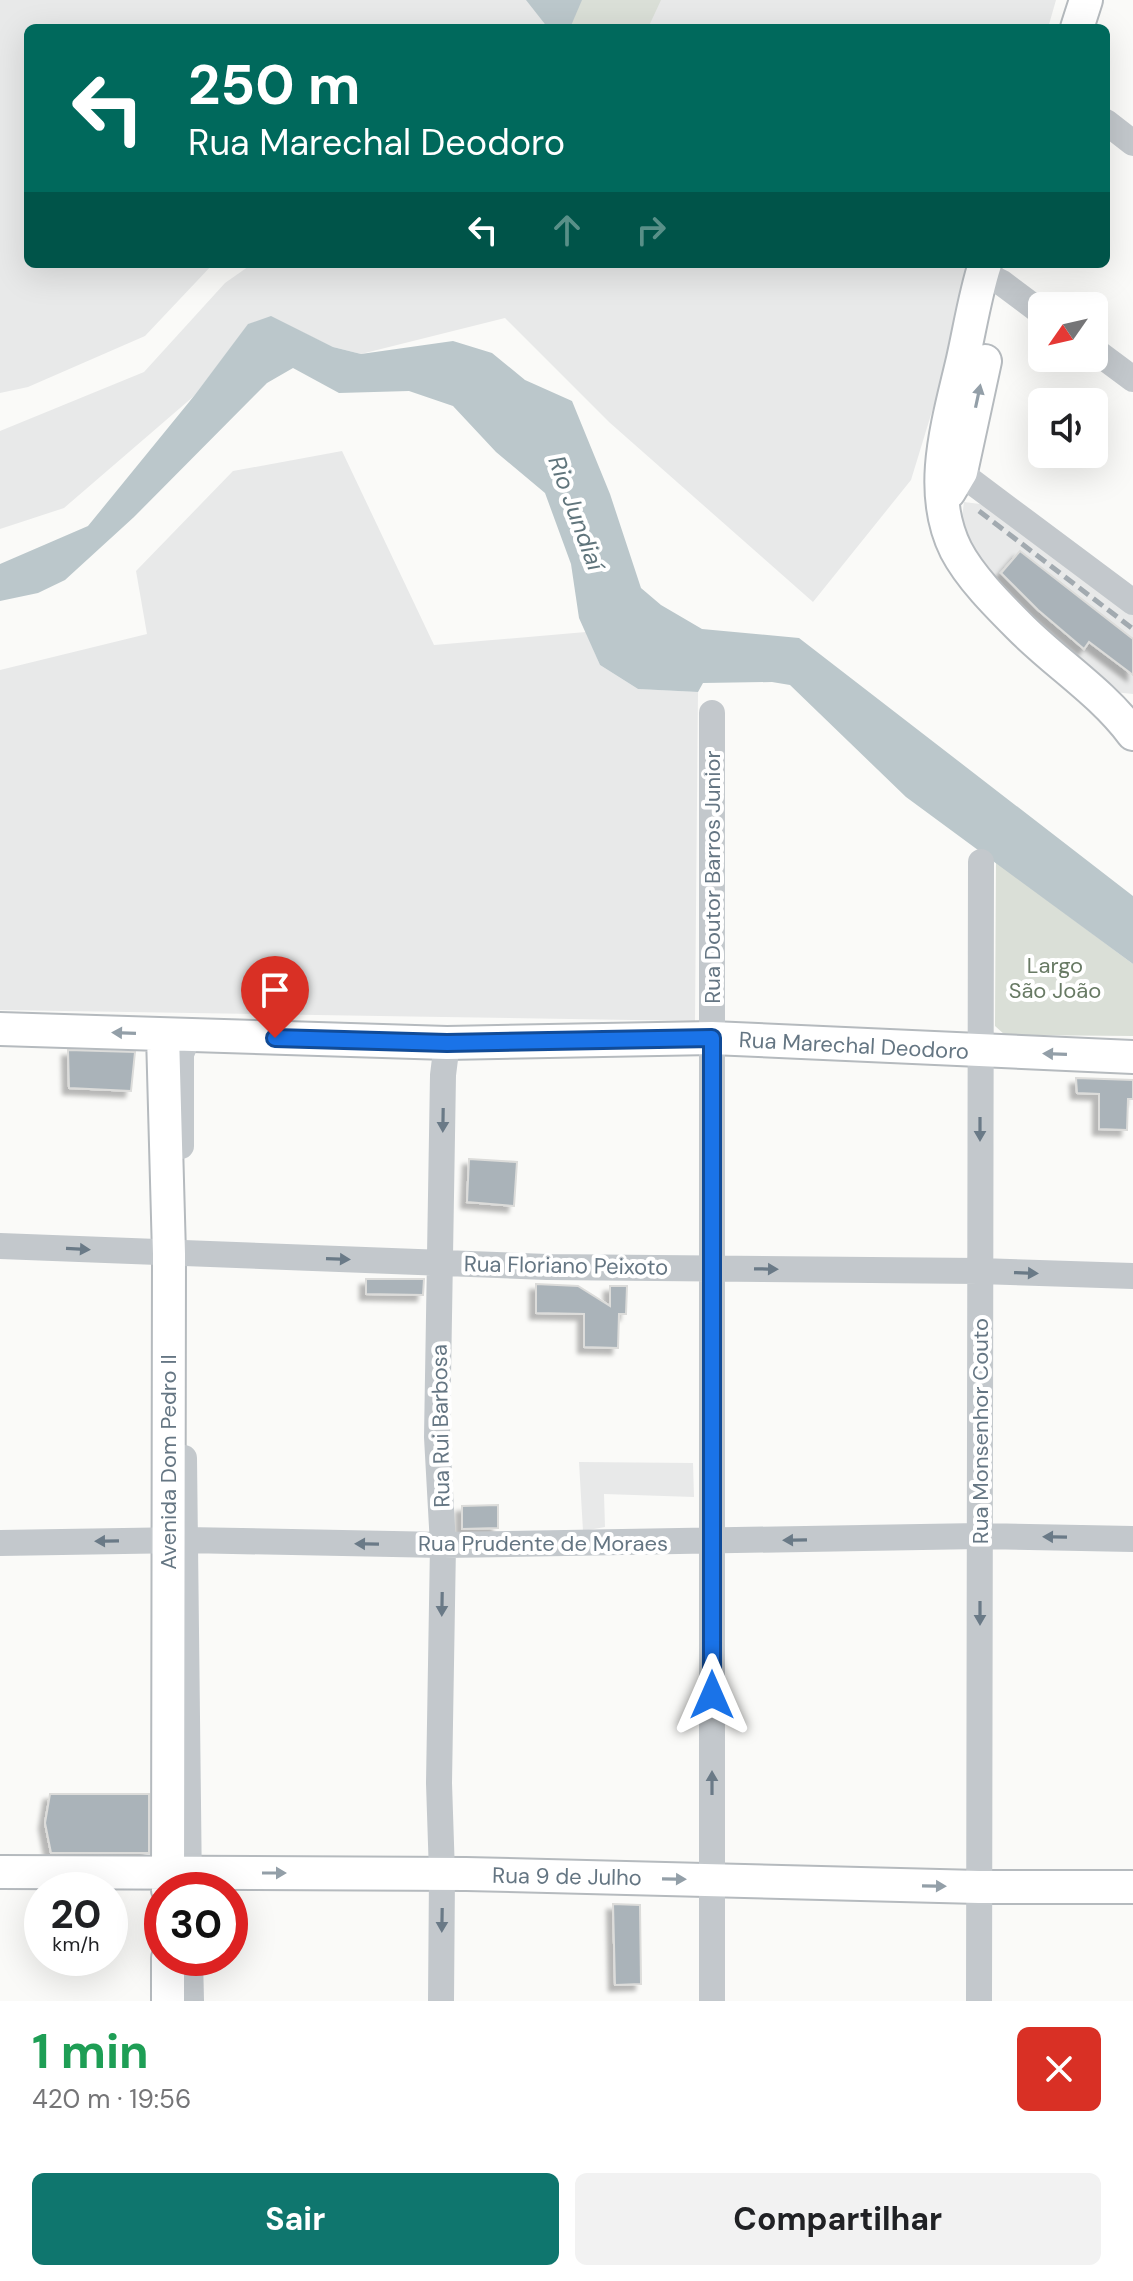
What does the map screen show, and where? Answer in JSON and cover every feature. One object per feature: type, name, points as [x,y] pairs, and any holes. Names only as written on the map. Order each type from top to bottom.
[{"type":"main road","points":[[1056,24],[1063,0]]},
{"type":"main road","points":[[1078,24],[1086,0]]},
{"type":"main road","points":[[994,271],[943,502],[957,552],[1018,626],[1107,703],[1133,734]]},
{"type":"main road","name":"Rua Marechal Deodoro","points":[[0,1029],[447,1043],[712,1038],[1133,1057]]},
{"type":"main road","name":"Avenida Dom Pedro II","points":[[176,1035],[178,1872]]},
{"type":"main road","name":"Rua 9 de Julho","points":[[0,1872],[144,1879]]},
{"type":"main road","name":"Rua 9 de Julho","points":[[248,1879],[442,1874],[979,1887],[1133,1887]]},
{"type":"main road","points":[[168,1976],[168,2001]]},
{"type":"street","points":[[1110,125],[1133,143]]},
{"type":"street","points":[[994,271],[1028,301]]},
{"type":"street","points":[[1108,360],[1133,379]]},
{"type":"street","points":[[952,460],[1133,602]]},
{"type":"street","name":"Rua Doutor Barros Junior","points":[[712,713],[712,2001]]},
{"type":"street","name":"Rua Monsenhor Couto","points":[[979,2001],[981,862]]},
{"type":"street","name":"Rua Rui Barbosa","points":[[441,2001],[439,1783],[443,1545],[437,1437],[443,1075],[447,1043]]},
{"type":"street","name":"Rua Floriano Peixoto","points":[[0,1246],[547,1267],[979,1271],[1133,1276]]},
{"type":"street","name":"Rua Prudente de Moraes","points":[[0,1543],[176,1540],[443,1545],[980,1536],[1133,1539]]},
{"type":"street","points":[[190,1976],[191,2001]]},
{"type":"shaded area","points":[[0,0],[1056,0],[1049,24],[24,24],[24,268],[209,268],[145,336],[28,387],[0,393]]},
{"type":"shaded area","points":[[246,268],[976,268],[911,480],[813,602],[609,422],[505,318],[361,354],[333,347],[271,317],[249,324],[194,396],[64,508],[0,529],[0,431],[144,372],[225,283]]},
{"type":"shaded area","points":[[342,451],[434,645],[586,632],[600,665],[638,689],[698,692],[695,1021],[0,1010],[0,670],[147,634],[136,571],[233,471]]},
{"type":"shaded area","points":[[964,502],[980,504],[1029,531],[1133,610],[1133,694],[1114,692],[1022,612],[973,555],[961,525]]},
{"type":"shaded area","points":[[579,1462],[693,1463],[694,1497],[604,1494],[605,1527],[583,1531]]},
{"type":"green space","points":[[541,0],[661,0],[650,24],[572,24]]},
{"type":"green space","name":"Largo São João","points":[[996,862],[1133,964],[1133,1036],[1005,1035],[995,1026]]},
{"type":"water","points":[[526,0],[582,0],[572,24],[545,24]]},
{"type":"water","name":"Rio Jundiaí","points":[[271,316],[333,347],[361,354],[453,341],[492,353],[525,380],[572,401],[610,494],[641,588],[661,605],[702,629],[799,638],[1133,896],[1133,964],[906,797],[790,685],[772,682],[703,683],[698,692],[638,689],[600,665],[579,618],[571,564],[545,493],[496,452],[453,406],[409,391],[339,393],[293,368],[267,383],[134,517],[65,580],[38,593],[0,601],[0,564],[88,526],[248,324]]},
{"type":"building","points":[[1020,551],[1133,639],[1133,675],[1089,642],[1084,649],[1001,573]]},
{"type":"building","points":[[68,1050],[135,1052],[131,1091],[69,1088]]},
{"type":"building","points":[[1076,1078],[1133,1080],[1133,1099],[1128,1099],[1127,1130],[1099,1129],[1099,1094],[1077,1093]]},
{"type":"building","points":[[469,1159],[517,1162],[514,1206],[467,1202]]},
{"type":"building","points":[[366,1279],[424,1279],[423,1295],[366,1294]]},
{"type":"building","points":[[536,1284],[578,1286],[610,1306],[610,1286],[627,1286],[626,1314],[619,1314],[618,1348],[584,1347],[584,1314],[536,1313]]},
{"type":"building","points":[[498,1505],[498,1528],[462,1529],[462,1506]]},
{"type":"building","points":[[50,1794],[149,1794],[149,1853],[51,1853],[45,1823]]},
{"type":"building","points":[[613,1904],[640,1905],[641,1984],[615,1985]]},
{"type":"railway","points":[[979,511],[1133,629]]},
{"type":"route","points":[[275,1038],[447,1043],[712,1038],[712,1695]]}]
